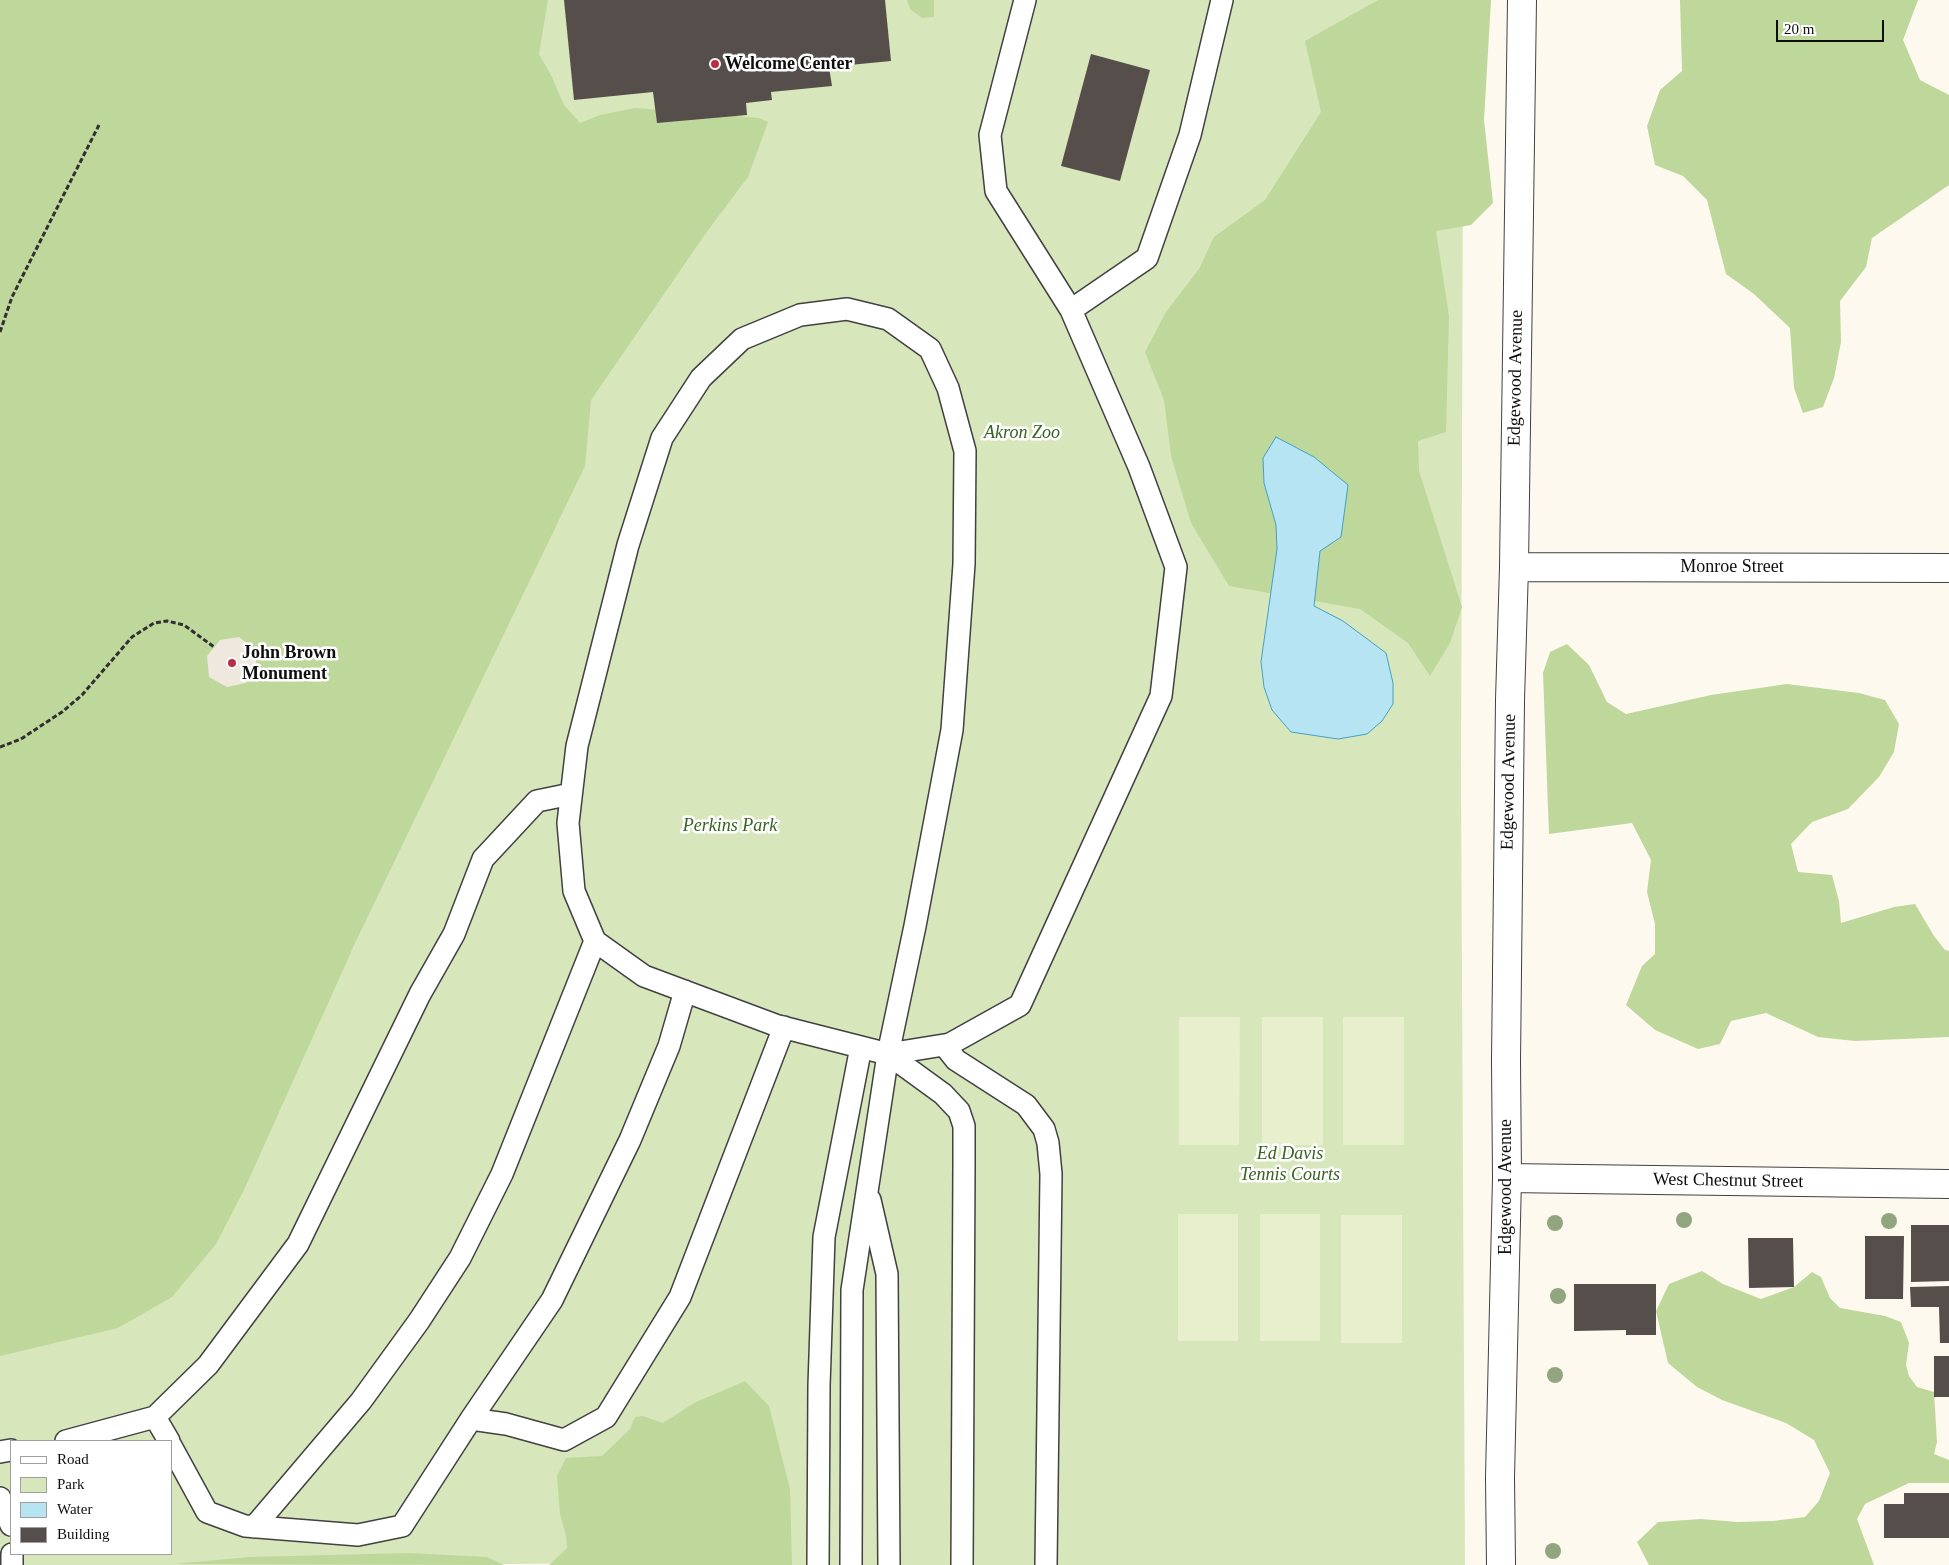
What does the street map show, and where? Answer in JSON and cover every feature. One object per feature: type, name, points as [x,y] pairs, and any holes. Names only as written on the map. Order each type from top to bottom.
[{"type":"street","name":"Edgewood Avenue","points":[[1501,1565],[1500,1477],[1507,1178],[1506,1061],[1522,0]]},
{"type":"street","name":"Monroe Street","points":[[1514,567],[1949,568]]},
{"type":"street","name":"West Chestnut Street","points":[[1507,1178],[1949,1184]]},
{"type":"lane","points":[[888,1054],[944,1045],[1020,1005],[1162,696],[1176,567],[1139,467],[1072,310],[996,191],[990,135],[1025,0]]},
{"type":"lane","points":[[1072,310],[1147,258],[1190,135],[1222,0]]},
{"type":"lane","points":[[851,1565],[852,1290],[888,1054],[915,926],[952,730],[964,564],[965,451],[948,388],[930,349],[888,319],[846,309],[800,314],[742,340],[701,378],[662,438],[628,545],[577,746],[568,823],[574,891],[596,941],[644,976],[784,1027],[888,1054],[943,1094],[959,1111],[964,1126],[962,1565]]},
{"type":"lane","points":[[70,1440],[155,1417],[208,1365],[298,1244],[420,994],[454,934],[483,859],[537,801],[571,794]]},
{"type":"lane","points":[[254,1528],[361,1401],[419,1321],[460,1258],[502,1174],[596,941]]},
{"type":"lane","points":[[172,1448],[207,1512],[254,1528],[358,1535],[402,1526],[471,1419],[552,1300],[630,1140],[669,1046],[684,991]]},
{"type":"lane","points":[[471,1419],[506,1424],[564,1440],[606,1418],[680,1297],[784,1027]]},
{"type":"lane","points":[[944,1045],[956,1060],[1026,1105],[1044,1129],[1048,1143],[1051,1174],[1046,1565]]},
{"type":"lane","points":[[818,1565],[819,1386],[824,1237],[861,1047]]},
{"type":"lane","points":[[867,1188],[888,1274],[889,1565]]},
{"type":"lane","points":[[155,1417],[168,1440]]},
{"type":"lane","points":[[0,1498],[10,1523]]},
{"type":"path","points":[[0,332],[12,297],[99,126]]},
{"type":"path","points":[[0,747],[21,739],[62,712],[82,695],[132,637],[154,623],[167,621],[184,626],[214,648]]},
{"type":"green space","name":"Akron Zoo","points":[[0,0],[1469,0],[1463,151],[1461,777],[1465,1565],[787,1565],[786,1561],[421,1565],[0,1565]]},
{"type":"green space","points":[[0,0],[548,0],[539,54],[552,77],[564,105],[580,123],[600,115],[635,108],[759,118],[768,122],[748,177],[706,233],[591,400],[585,466],[356,941],[244,1190],[216,1244],[172,1297],[118,1328],[0,1356]]},
{"type":"green space","points":[[907,0],[934,0],[934,17],[922,18],[910,9]]},
{"type":"green space","points":[[1378,0],[1491,0],[1484,120],[1493,203],[1471,225],[1436,231],[1449,316],[1446,432],[1418,441],[1419,471],[1462,607],[1450,643],[1430,676],[1408,643],[1360,609],[1229,586],[1191,523],[1171,456],[1164,400],[1145,352],[1166,312],[1199,269],[1214,237],[1265,200],[1321,112],[1305,41]]},
{"type":"green space","points":[[1680,0],[1918,0],[1903,40],[1920,80],[1949,95],[1949,185],[1872,238],[1866,267],[1840,301],[1841,342],[1834,378],[1823,407],[1803,413],[1794,388],[1790,328],[1754,294],[1726,274],[1707,200],[1683,176],[1655,165],[1647,126],[1660,90],[1682,71]]},
{"type":"green space","points":[[1567,644],[1589,665],[1607,702],[1626,714],[1711,695],[1787,684],[1859,693],[1885,700],[1899,724],[1894,752],[1879,777],[1848,809],[1812,822],[1791,844],[1798,872],[1832,875],[1839,901],[1841,923],[1894,907],[1915,904],[1934,936],[1945,950],[1949,951],[1949,1037],[1855,1041],[1818,1037],[1766,1013],[1731,1021],[1720,1044],[1698,1049],[1655,1030],[1626,1005],[1642,966],[1655,954],[1655,924],[1647,892],[1651,860],[1632,823],[1549,834],[1543,673],[1550,652]]},
{"type":"green space","points":[[1179,1017],[1240,1017],[1239,1145],[1179,1145]]},
{"type":"green space","points":[[1262,1017],[1323,1017],[1323,1145],[1262,1145]]},
{"type":"green space","points":[[1343,1017],[1404,1017],[1404,1145],[1343,1145]]},
{"type":"green space","points":[[1178,1214],[1238,1214],[1238,1341],[1178,1341]]},
{"type":"green space","points":[[1260,1214],[1320,1214],[1320,1341],[1260,1341]]},
{"type":"green space","points":[[1341,1215],[1402,1215],[1402,1343],[1341,1343]]},
{"type":"green space","points":[[1702,1271],[1723,1284],[1761,1299],[1794,1287],[1812,1272],[1821,1277],[1830,1298],[1840,1308],[1885,1316],[1901,1322],[1909,1343],[1906,1365],[1909,1376],[1917,1387],[1934,1392],[1937,1442],[1934,1454],[1949,1460],[1949,1483],[1909,1483],[1865,1504],[1857,1519],[1874,1565],[1649,1565],[1637,1542],[1658,1522],[1701,1519],[1737,1522],[1773,1521],[1805,1517],[1819,1501],[1830,1473],[1814,1440],[1786,1423],[1722,1400],[1697,1387],[1668,1363],[1656,1311],[1669,1284]]},
{"type":"green space","points":[[745,1381],[769,1406],[790,1489],[792,1565],[549,1565],[567,1548],[560,1514],[557,1476],[566,1458],[602,1456],[630,1429],[635,1417],[643,1416],[663,1423],[694,1403]]},
{"type":"green space","points":[[408,1553],[487,1557],[504,1565],[173,1564],[250,1557]]},
{"type":"shaded area","points":[[239,637],[254,649],[257,667],[246,683],[227,687],[209,677],[207,656],[220,640]]},
{"type":"water","points":[[1276,437],[1314,457],[1348,485],[1341,537],[1320,551],[1314,606],[1343,621],[1386,653],[1393,683],[1393,704],[1382,721],[1367,734],[1338,739],[1291,732],[1272,710],[1264,687],[1261,662],[1277,549],[1276,525],[1264,483],[1263,458]]},
{"type":"building","name":"Welcome Center","points":[[564,0],[885,0],[891,61],[829,67],[832,86],[771,92],[772,100],[746,103],[747,115],[657,123],[653,92],[574,100]]},
{"type":"building","points":[[1091,54],[1150,70],[1120,181],[1061,166]]},
{"type":"building","points":[[1911,1225],[1949,1225],[1949,1281],[1911,1282]]},
{"type":"building","points":[[1865,1236],[1904,1236],[1903,1299],[1865,1299]]},
{"type":"building","points":[[1748,1238],[1793,1238],[1794,1287],[1749,1288]]},
{"type":"building","points":[[1574,1284],[1656,1284],[1656,1335],[1626,1335],[1626,1330],[1574,1331]]},
{"type":"building","points":[[1949,1286],[1949,1343],[1940,1343],[1939,1307],[1911,1307],[1910,1287]]},
{"type":"building","points":[[1934,1356],[1949,1356],[1949,1397],[1934,1397]]},
{"type":"building","points":[[1904,1493],[1949,1493],[1949,1538],[1884,1538],[1884,1504],[1904,1504]]},
{"type":"place","name":"Welcome Center","points":[[715,64]]},
{"type":"place","name":"John Brown Monument","points":[[232,663]]},
{"type":"park label","name":"Perkins Park","points":[[730,826]]},
{"type":"park label","name":"Ed Davis Tennis Courts","points":[[1290,1164]]}]
